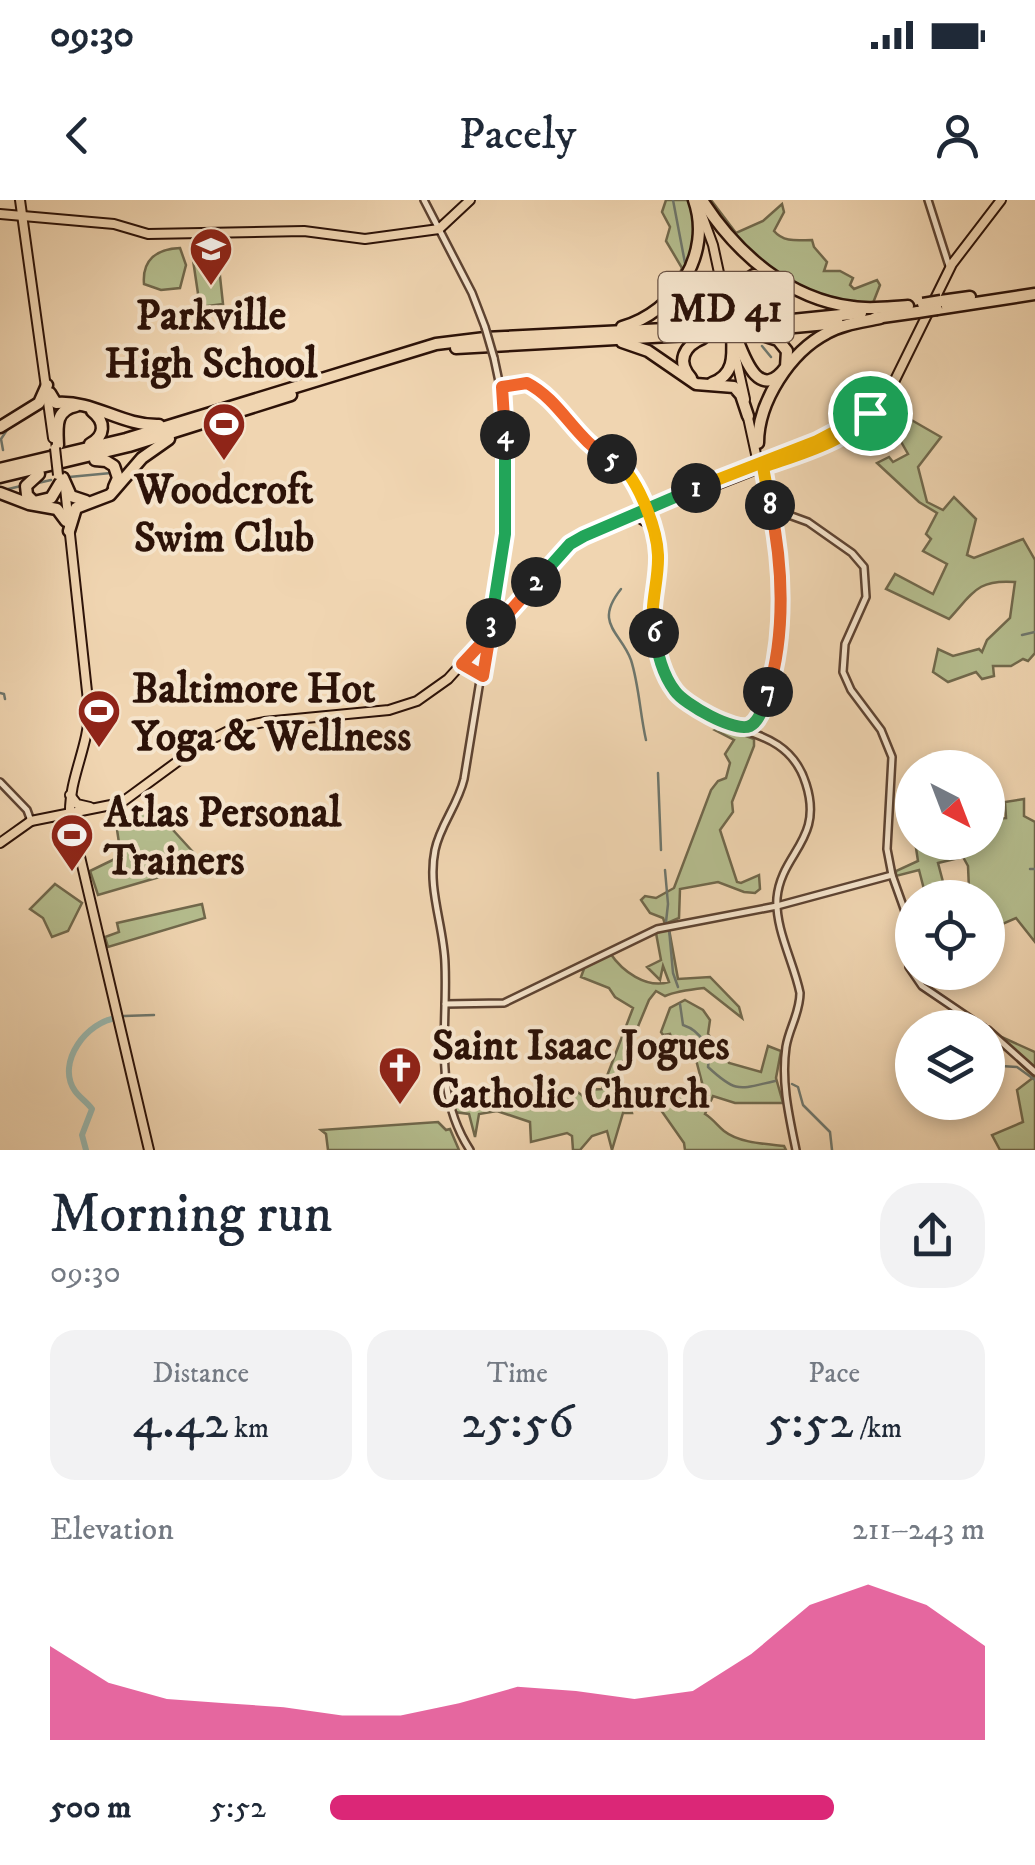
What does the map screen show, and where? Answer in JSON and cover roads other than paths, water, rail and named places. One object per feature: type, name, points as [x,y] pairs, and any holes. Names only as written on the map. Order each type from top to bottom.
[{"type":"highway","points":[[698,200],[734,244],[787,284],[843,306],[917,307]]},
{"type":"highway","points":[[594,336],[642,320],[680,286],[700,242],[698,200]]},
{"type":"highway","points":[[733,329],[732,362],[724,376],[707,384],[690,378],[682,363],[688,347],[704,338],[733,329],[770,316],[780,308],[783,293],[772,278],[754,275],[739,283],[734,295],[733,329]]},
{"type":"highway","points":[[733,329],[696,322],[682,314],[678,303],[682,287],[694,279],[710,282],[718,290],[733,329],[745,361],[755,376],[767,379],[782,373],[788,358],[782,342],[733,329]]},
{"type":"highway","points":[[757,446],[762,412],[806,347],[840,327],[939,300],[1035,291]]},
{"type":"highway","points":[[733,329],[917,307]]},
{"type":"highway","points":[[61,473],[436,344],[880,318]]},
{"type":"highway","points":[[594,336],[642,348],[696,384],[730,386],[741,396],[748,416]]},
{"type":"highway","points":[[48,387],[56,404],[75,402],[128,422],[152,426],[268,400]]},
{"type":"highway","points":[[0,427],[39,403],[48,387]]},
{"type":"highway","points":[[0,469],[268,400]]},
{"type":"highway","points":[[68,526],[74,510],[110,495],[138,462],[161,443],[268,400]]},
{"type":"highway","points":[[51,408],[75,402]]},
{"type":"highway","points":[[33,462],[97,440],[103,430],[100,419],[85,408],[66,409],[59,419],[57,447]]},
{"type":"highway","points":[[0,478],[61,473],[108,462],[116,470],[116,484],[101,497],[82,501],[71,496],[61,473]]},
{"type":"highway","points":[[0,493],[56,509],[68,526]]},
{"type":"main road","points":[[0,843],[31,821],[65,806],[89,723],[68,526],[20,200]]},
{"type":"main road","points":[[0,214],[114,224],[156,234],[304,231],[371,239],[439,228],[470,200]]},
{"type":"main road","name":"MD 41","points":[[698,200],[718,244],[748,416],[757,446]]},
{"type":"main road","points":[[55,812],[105,808],[128,798],[200,744],[228,730],[258,723],[396,709],[433,692],[568,549],[647,512],[834,438],[860,423],[892,386],[939,300],[952,264],[1001,200]]},
{"type":"main road","name":"MD 41","points":[[733,329],[757,446],[756,467]]},
{"type":"main road","points":[[756,467],[870,413]]},
{"type":"main road","points":[[761,480],[752,460],[757,446],[770,456],[780,456]]},
{"type":"main road","points":[[647,512],[652,525]]},
{"type":"main road","points":[[70,796],[77,804],[90,807]]},
{"type":"main road","points":[[70,796],[70,812],[149,1150]]},
{"type":"main road","points":[[31,821],[128,798]]},
{"type":"street","points":[[424,200],[472,293],[502,387],[506,521],[494,607],[462,788],[440,832],[434,855],[436,910],[446,963],[446,1092],[456,1125],[470,1150]]},
{"type":"street","points":[[928,200],[952,264]]},
{"type":"street","points":[[502,387],[527,383],[538,390],[590,446],[622,465],[647,512]]},
{"type":"street","name":"MD 41","points":[[756,467],[769,508]]},
{"type":"street","name":"MD 41","points":[[753,733],[777,648],[777,550],[761,480]]},
{"type":"street","points":[[769,508],[808,522],[847,549],[864,567],[866,596],[847,639],[843,667],[847,683],[881,730],[892,757],[892,806],[887,836],[892,875],[906,914],[908,962],[913,977],[959,1010]]},
{"type":"street","points":[[652,525],[658,555],[651,604],[655,638],[667,679],[698,714],[764,737],[784,750],[797,764],[810,799],[807,832],[782,878],[777,906],[800,994],[787,1040],[784,1077],[796,1150]]},
{"type":"street","points":[[494,607],[511,610]]},
{"type":"street","points":[[462,664],[483,676]]},
{"type":"street","points":[[740,728],[751,725],[760,716]]},
{"type":"street","points":[[760,716],[758,728],[764,737]]},
{"type":"street","points":[[0,782],[27,810],[31,821]]},
{"type":"street","points":[[445,1004],[504,1003],[644,933],[777,906],[892,875]]},
{"type":"street","points":[[1005,1046],[1035,1072]]},
{"type":"waterway","points":[[673,200],[685,263]]},
{"type":"waterway","points":[[696,282],[708,297],[720,302]]},
{"type":"waterway","points":[[683,293],[699,291]]},
{"type":"waterway","points":[[694,311],[701,294]]},
{"type":"waterway","points":[[737,306],[752,314]]},
{"type":"waterway","points":[[762,346],[771,357]]},
{"type":"waterway","points":[[3,450],[1,439],[9,427]]},
{"type":"waterway","points":[[69,477],[111,473]]},
{"type":"waterway","points":[[38,483],[51,480]]},
{"type":"waterway","points":[[4,490],[21,486]]},
{"type":"waterway","points":[[621,589],[609,619],[631,660],[646,740]]},
{"type":"waterway","points":[[1022,635],[1035,632]]},
{"type":"waterway","points":[[0,693],[5,699]]},
{"type":"waterway","points":[[658,773],[661,850]]},
{"type":"waterway","points":[[1030,869],[1035,869]]},
{"type":"waterway","points":[[665,870],[666,922]]},
{"type":"waterway","points":[[669,929],[678,987]]},
{"type":"waterway","points":[[680,1004],[683,1025],[703,1041],[708,1067],[718,1076],[739,1087],[775,1081]]},
{"type":"waterway","points":[[124,1016],[154,1015]]},
{"type":"waterway","points":[[86,1150],[82,1135],[92,1109],[75,1091],[69,1068],[86,1035],[117,1018]]},
{"type":"waterway","points":[[1005,1066],[1017,1067],[1035,1080]]},
{"type":"waterway","points":[[792,1084],[798,1087],[803,1105],[830,1132],[832,1150]]},
{"type":"place","name":"Parkville High School","points":[[211,287]]},
{"type":"place","name":"Woodcroft Swim Club","points":[[224,462]]},
{"type":"place","name":"Baltimore Hot Yoga & Wellness","points":[[99,749]]},
{"type":"place","name":"Atlas Personal Trainers","points":[[72,873]]},
{"type":"place","name":"Saint Isaac Jogues Catholic Church","points":[[400,1106]]}]
